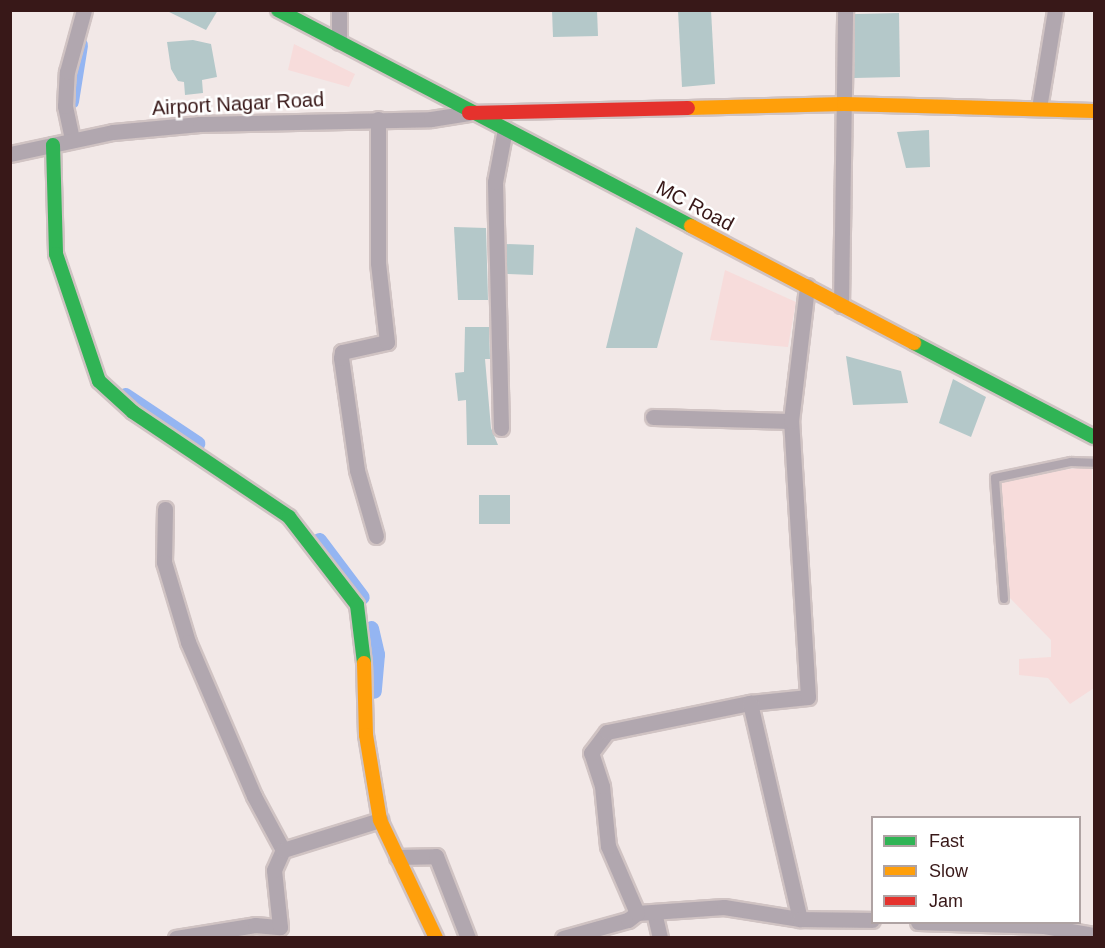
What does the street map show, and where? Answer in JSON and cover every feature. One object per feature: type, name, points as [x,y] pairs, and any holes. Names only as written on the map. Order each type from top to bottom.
[{"type":"main road","name":"MC Road","points":[[278,10],[469,113],[505,129],[1095,437]]},
{"type":"main road","points":[[469,113],[844,104],[1095,111]]},
{"type":"main road","points":[[53,145],[56,254],[99,381],[133,412],[289,517],[357,605],[363,627],[366,735],[380,820],[436,938]]},
{"type":"street","points":[[72,132],[65,106],[67,72],[84,10]]},
{"type":"street","points":[[339,10],[339,42]]},
{"type":"street","points":[[841,305],[845,10]]},
{"type":"street","points":[[1039,108],[1055,10]]},
{"type":"street","name":"Airport Nagar Road","points":[[10,154],[53,145],[72,132],[200,123],[378,119],[469,113]]},
{"type":"street","points":[[376,536],[357,470],[341,358],[342,352],[387,342],[378,263],[378,119]]},
{"type":"street","points":[[501,428],[495,182],[505,129]]},
{"type":"street","points":[[637,913],[608,846],[602,786],[591,753],[607,732],[750,703],[808,697],[791,421],[807,286]]},
{"type":"street","points":[[653,417],[791,421]]},
{"type":"street","points":[[165,509],[164,562],[188,642],[254,796],[283,850]]},
{"type":"street","points":[[750,703],[800,919]]},
{"type":"street","points":[[176,938],[255,925],[280,927],[274,870],[283,850],[380,820]]},
{"type":"street","points":[[398,856],[436,856],[468,938]]},
{"type":"street","points":[[563,938],[628,921],[637,913],[724,907],[800,919],[871,920]]},
{"type":"street","points":[[654,912],[660,938]]},
{"type":"street","points":[[925,924],[949,931],[1085,935]]},
{"type":"lane","points":[[1004,599],[994,478],[1071,462],[1095,463]]},
{"type":"shaded area","points":[[294,44],[355,74],[349,87],[288,70]]},
{"type":"shaded area","points":[[725,270],[796,302],[788,347],[710,340]]},
{"type":"shaded area","points":[[1092,466],[1094,688],[1070,704],[1048,678],[1019,675],[1019,659],[1051,657],[1051,640],[1009,597],[997,479]]},
{"type":"building","points":[[165,10],[218,10],[206,30]]},
{"type":"building","points":[[552,10],[597,10],[598,36],[553,37]]},
{"type":"building","points":[[678,10],[711,10],[715,84],[682,87]]},
{"type":"building","points":[[899,13],[900,77],[854,78],[855,14]]},
{"type":"building","points":[[193,40],[211,44],[217,77],[202,80],[203,93],[185,95],[184,82],[178,81],[171,69],[167,42]]},
{"type":"building","points":[[929,130],[930,167],[906,168],[897,132]]},
{"type":"building","points":[[454,227],[486,228],[488,300],[458,300]]},
{"type":"building","points":[[636,227],[683,253],[657,348],[606,348]]},
{"type":"building","points":[[506,244],[534,245],[533,275],[507,274]]},
{"type":"building","points":[[465,327],[489,327],[490,359],[485,359],[491,428],[498,445],[467,445],[466,400],[458,401],[455,373],[464,372]]},
{"type":"building","points":[[846,356],[901,371],[908,403],[853,405]]},
{"type":"building","points":[[953,379],[986,397],[971,437],[939,423]]},
{"type":"building","points":[[479,495],[510,495],[510,524],[479,524]]},
{"type":"waterway","points":[[71,101],[80,45]]},
{"type":"waterway","points":[[125,395],[197,443]]},
{"type":"waterway","points":[[319,540],[362,597]]},
{"type":"waterway","points":[[371,628],[377,654],[374,691]]},
{"type":"traffic: fast","points":[[278,10],[691,226]]},
{"type":"traffic: fast","points":[[53,145],[56,254],[99,381],[133,412],[289,517],[357,605],[364,663]]},
{"type":"traffic: fast","points":[[914,343],[1094,437]]},
{"type":"traffic: slow","points":[[688,108],[844,104],[1094,111]]},
{"type":"traffic: slow","points":[[691,226],[914,343]]},
{"type":"traffic: slow","points":[[364,663],[366,735],[380,820],[436,938]]},
{"type":"traffic: jam","points":[[469,113],[688,108]]}]
